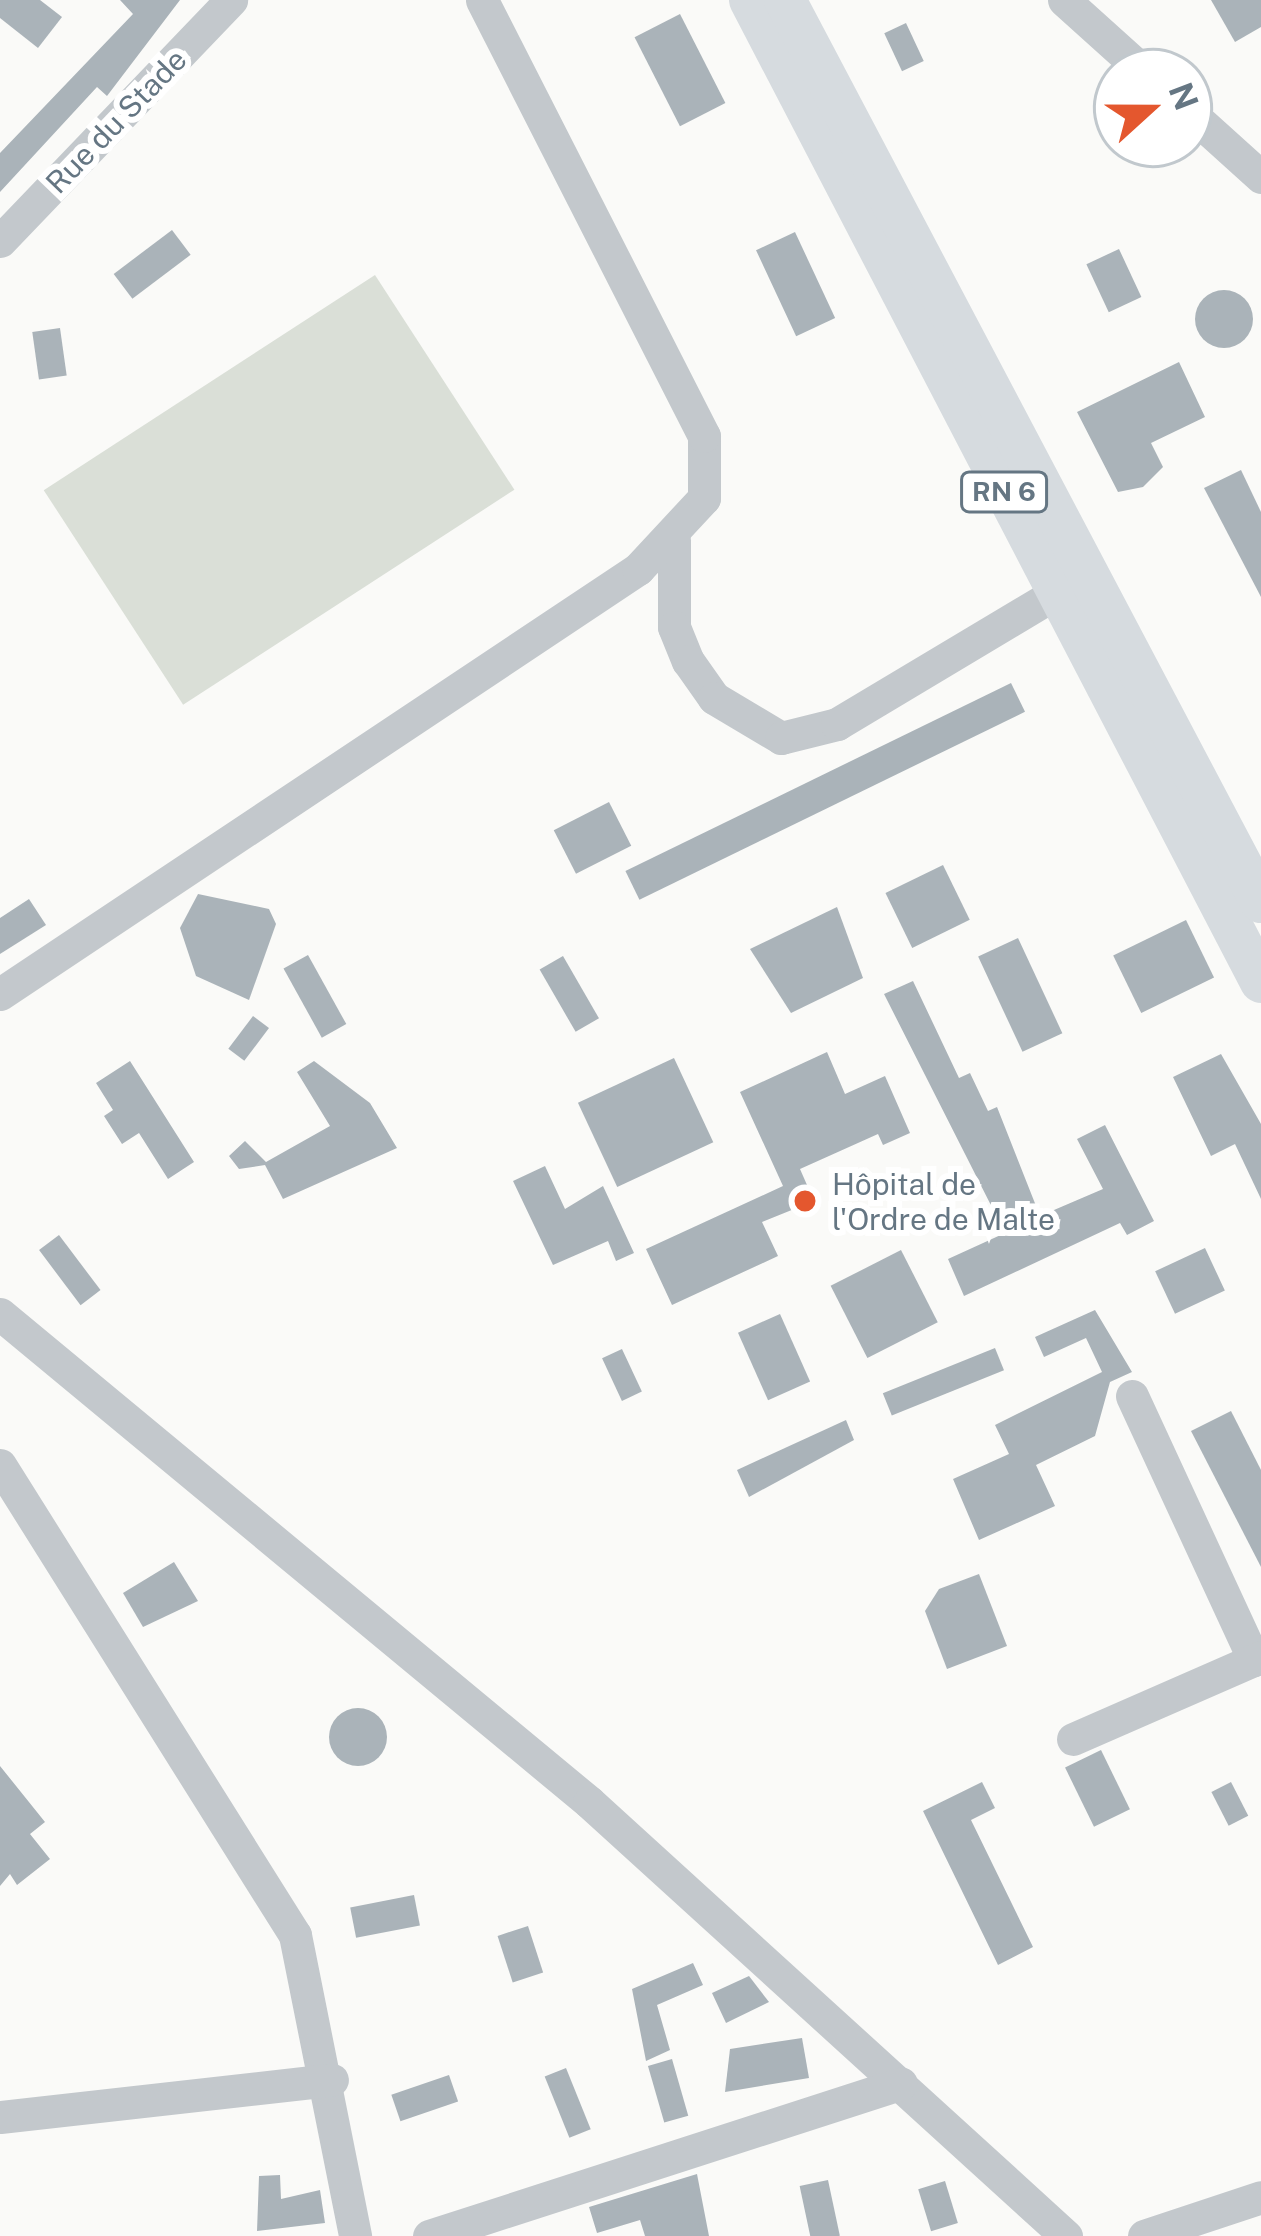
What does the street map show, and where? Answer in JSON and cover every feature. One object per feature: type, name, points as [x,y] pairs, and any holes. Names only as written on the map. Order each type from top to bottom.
[{"type":"main road","name":"RN 6","points":[[749,0],[1261,982]]},
{"type":"main road","name":"RN 6","points":[[784,0],[1261,902]]},
{"type":"street","points":[[0,994],[674,539],[712,478],[704,436],[482,0]]},
{"type":"street","points":[[1064,0],[1117,48]]},
{"type":"street","name":"Rue du Stade","points":[[0,242],[222,3]]},
{"type":"street","points":[[1213,134],[1261,177]]},
{"type":"street","points":[[674,539],[674,627],[688,661],[715,698],[781,738],[837,724],[1056,593]]},
{"type":"street","points":[[0,1314],[589,1802],[1066,2236]]},
{"type":"street","points":[[1073,1739],[1257,1658],[1132,1396]]},
{"type":"street","points":[[0,1465],[295,1935],[332,2080],[355,2236]]},
{"type":"street","points":[[0,2116],[332,2080]]},
{"type":"street","points":[[430,2236],[901,2084]]},
{"type":"street","points":[[1144,2236],[1261,2197]]},
{"type":"shaded area","points":[[375,275],[514,490],[183,705],[44,490]]},
{"type":"building","points":[[0,0],[40,0],[62,17],[38,48],[0,18]]},
{"type":"building","points":[[120,0],[180,0],[107,96],[97,87],[0,192],[0,153],[133,14]]},
{"type":"building","points":[[1211,0],[1261,0],[1261,27],[1235,42]]},
{"type":"building","points":[[680,14],[725,103],[680,126],[635,37]]},
{"type":"building","points":[[906,23],[924,61],[902,71],[884,33]]},
{"type":"building","points":[[172,230],[191,255],[132,299],[114,274]]},
{"type":"building","points":[[795,232],[835,318],[796,336],[756,250]]},
{"type":"building","points":[[1119,249],[1141,297],[1109,312],[1086,264]]},
{"type":"building","points":[[1224,290],[1244,299],[1253,319],[1244,339],[1224,348],[1204,339],[1195,319],[1204,299]]},
{"type":"building","points":[[60,328],[67,376],[39,379],[32,332]]},
{"type":"building","points":[[1179,362],[1205,417],[1151,443],[1163,467],[1143,487],[1118,492],[1077,412]]},
{"type":"building","points":[[1241,470],[1261,512],[1261,597],[1204,488]]},
{"type":"building","points":[[1011,683],[1025,712],[639,900],[625,871]]},
{"type":"building","points":[[609,802],[631,846],[576,874],[554,830]]},
{"type":"building","points":[[943,865],[970,920],[912,948],[885,893]]},
{"type":"building","points":[[198,894],[269,909],[276,924],[249,1000],[196,976],[180,928]]},
{"type":"building","points":[[29,899],[46,925],[0,954],[0,918]]},
{"type":"building","points":[[837,907],[863,978],[791,1013],[750,949]]},
{"type":"building","points":[[1186,920],[1214,978],[1141,1013],[1113,956]]},
{"type":"building","points":[[1018,938],[1062,1033],[1022,1052],[978,957]]},
{"type":"building","points":[[308,955],[346,1024],[322,1038],[284,969]]},
{"type":"building","points":[[563,956],[599,1018],[576,1032],[540,970]]},
{"type":"building","points":[[913,981],[959,1078],[970,1073],[988,1111],[997,1107],[1040,1216],[1103,1189],[1077,1139],[1105,1125],[1154,1221],[1127,1235],[1120,1223],[964,1296],[948,1259],[1005,1233],[884,994]]},
{"type":"building","points":[[253,1016],[269,1028],[244,1061],[228,1049]]},
{"type":"building","points":[[827,1052],[845,1094],[885,1076],[910,1133],[883,1145],[878,1134],[800,1169],[814,1201],[762,1222],[778,1256],[672,1305],[646,1249],[783,1186],[740,1092]]},
{"type":"building","points":[[1221,1054],[1261,1124],[1261,1199],[1235,1144],[1211,1156],[1173,1077]]},
{"type":"building","points":[[674,1058],[713,1142],[617,1187],[578,1103]]},
{"type":"building","points":[[130,1061],[194,1162],[168,1179],[139,1133],[122,1144],[104,1116],[113,1110],[96,1083]]},
{"type":"building","points":[[314,1061],[370,1103],[397,1148],[283,1199],[265,1165],[239,1169],[229,1156],[245,1141],[266,1162],[330,1126],[297,1072]]},
{"type":"building","points":[[545,1166],[565,1209],[603,1186],[634,1253],[616,1261],[608,1241],[553,1265],[513,1181]]},
{"type":"building","points":[[59,1235],[101,1290],[81,1305],[39,1250]]},
{"type":"building","points":[[1205,1248],[1225,1291],[1175,1314],[1155,1271]]},
{"type":"building","points":[[901,1250],[938,1322],[867,1358],[831,1286]]},
{"type":"building","points":[[1095,1310],[1132,1372],[1110,1382],[1095,1436],[1036,1465],[1055,1506],[979,1540],[953,1479],[1009,1454],[995,1425],[1102,1372],[1086,1338],[1044,1357],[1035,1337]]},
{"type":"building","points":[[780,1314],[810,1382],[768,1400],[738,1333]]},
{"type":"building","points":[[995,1348],[1004,1370],[892,1416],[883,1393]]},
{"type":"building","points":[[622,1349],[642,1392],[622,1401],[602,1358]]},
{"type":"building","points":[[1231,1411],[1261,1470],[1261,1567],[1191,1431]]},
{"type":"building","points":[[846,1420],[854,1440],[749,1497],[737,1470]]},
{"type":"building","points":[[174,1562],[198,1601],[143,1627],[123,1593]]},
{"type":"building","points":[[979,1574],[1007,1646],[947,1669],[925,1611],[939,1589]]},
{"type":"building","points":[[358,1708],[378,1717],[387,1737],[378,1757],[358,1766],[338,1757],[329,1737],[338,1717]]},
{"type":"building","points":[[1101,1750],[1130,1809],[1094,1827],[1065,1768]]},
{"type":"building","points":[[0,1766],[45,1822],[30,1834],[50,1859],[17,1885],[10,1874],[0,1886]]},
{"type":"building","points":[[982,1782],[995,1808],[971,1820],[1033,1947],[998,1965],[923,1811]]},
{"type":"building","points":[[1231,1782],[1248,1816],[1229,1826],[1211,1792]]},
{"type":"building","points":[[414,1895],[420,1925],[356,1938],[350,1907]]},
{"type":"building","points":[[528,1926],[543,1973],[513,1982],[498,1936]]},
{"type":"building","points":[[693,1963],[703,1985],[657,2005],[670,2050],[646,2061],[632,1989]]},
{"type":"building","points":[[749,1976],[769,2002],[726,2023],[712,1993]]},
{"type":"building","points":[[802,2038],[809,2078],[725,2092],[730,2049]]},
{"type":"building","points":[[672,2059],[688,2116],[664,2123],[648,2066]]},
{"type":"building","points":[[566,2068],[591,2129],[569,2138],[545,2077]]},
{"type":"building","points":[[449,2075],[458,2101],[400,2121],[391,2095]]},
{"type":"building","points":[[697,2174],[709,2236],[645,2236],[640,2220],[597,2233],[589,2207]]},
{"type":"building","points":[[280,2175],[281,2199],[320,2190],[325,2223],[257,2231],[259,2176]]},
{"type":"building","points":[[828,2180],[840,2236],[810,2236],[800,2186]]},
{"type":"building","points":[[945,2181],[958,2223],[931,2231],[918,2189]]},
{"type":"place","name":"Hôpital de l'Ordre de Malte","points":[[805,1201]]}]
